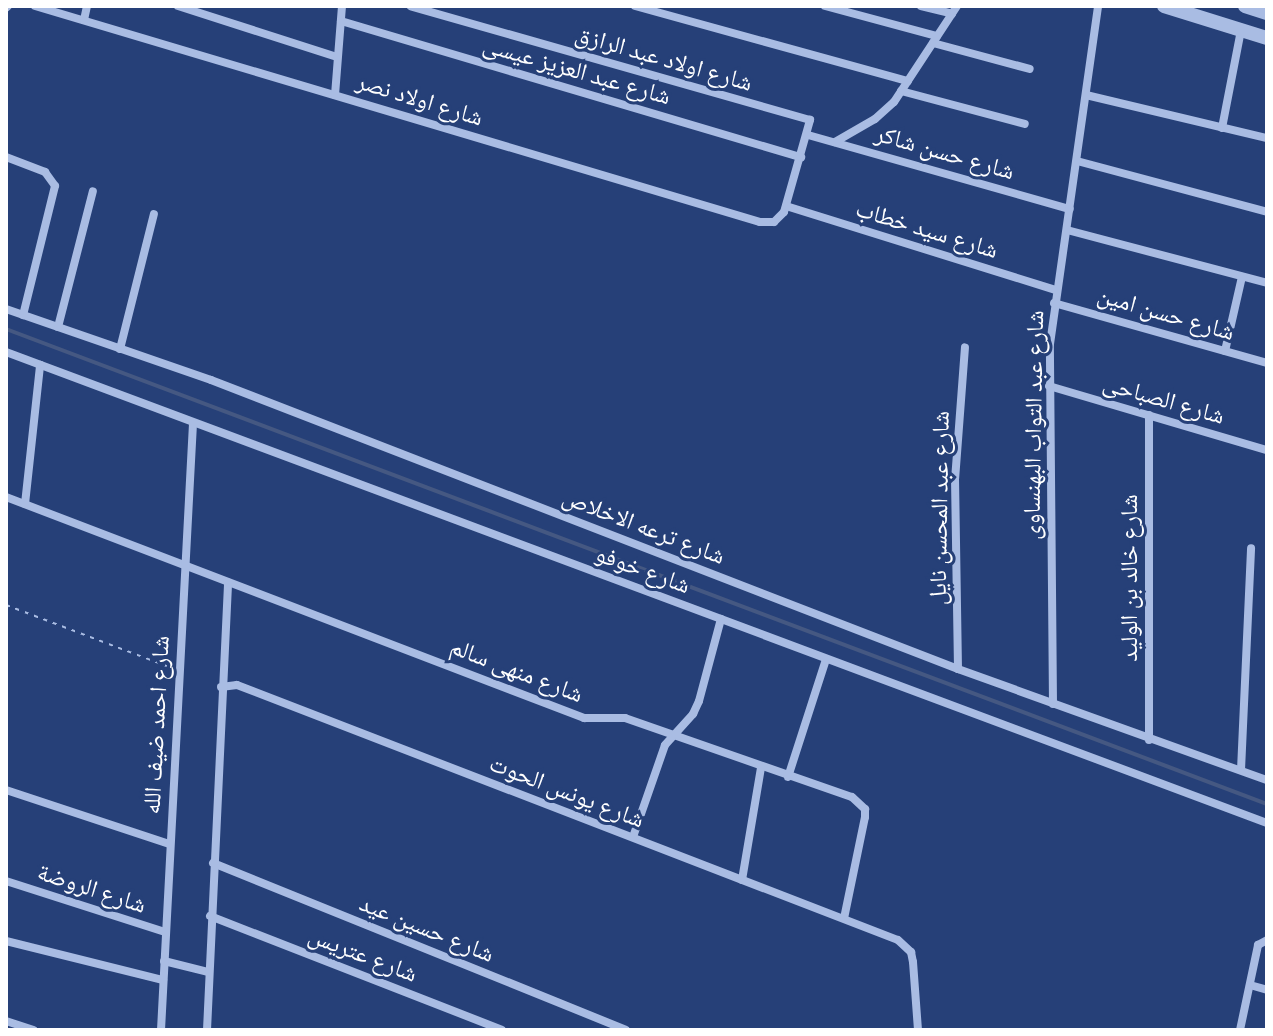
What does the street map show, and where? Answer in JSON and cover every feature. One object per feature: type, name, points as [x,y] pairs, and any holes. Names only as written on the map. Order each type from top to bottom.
[{"type":"street","name":"شارع اولاد نصر","points":[[35,6],[760,222],[774,222],[786,206]]},
{"type":"street","points":[[84,20],[87,6]]},
{"type":"street","points":[[178,6],[337,57]]},
{"type":"street","points":[[335,95],[342,6]]},
{"type":"street","name":"شارع اولاد عبد الرازق","points":[[411,6],[811,123],[808,135]]},
{"type":"street","points":[[635,6],[908,81]]},
{"type":"street","points":[[825,6],[1030,69]]},
{"type":"street","points":[[835,142],[875,119],[901,91],[954,10],[921,6]]},
{"type":"street","name":"شارع عبد التواب البهنساوى","points":[[1053,704],[1049,386],[1054,303],[1098,6]]},
{"type":"street","points":[[1164,6],[1267,38]]},
{"type":"street","points":[[1245,6],[1267,13]]},
{"type":"street","name":"شارع عبد العزيز عيسى","points":[[341,21],[801,157]]},
{"type":"street","points":[[1222,128],[1241,30]]},
{"type":"street","points":[[901,91],[1025,124]]},
{"type":"street","points":[[1086,95],[1267,138]]},
{"type":"street","points":[[786,206],[808,135]]},
{"type":"street","name":"شارع حسن شاكر","points":[[808,135],[1070,209]]},
{"type":"street","points":[[6,157],[45,172],[55,186],[23,315]]},
{"type":"street","points":[[1077,161],[1267,212]]},
{"type":"street","points":[[58,327],[93,191]]},
{"type":"street","name":"شارع سيد خطاب","points":[[786,206],[1055,290]]},
{"type":"street","points":[[120,349],[154,214]]},
{"type":"street","points":[[1067,230],[1267,283]]},
{"type":"street","points":[[1225,351],[1242,277]]},
{"type":"street","name":"شارع حسن امين","points":[[1054,303],[1267,363]]},
{"type":"street","name":"شارع ترعه الاخلاص","points":[[6,309],[225,386],[958,669],[1267,780]]},
{"type":"street","name":"شارع عبد المحسن نايل","points":[[958,669],[955,480],[965,347]]},
{"type":"street","name":"شارع خوفو","points":[[6,352],[1267,823]]},
{"type":"street","points":[[25,504],[40,365]]},
{"type":"street","name":"شارع الصباحى","points":[[1049,386],[1267,450]]},
{"type":"street","name":"شارع خالد بن الوليد","points":[[1149,415],[1149,740]]},
{"type":"street","name":"شارع احمد ضيف الله","points":[[161,1030],[193,423]]},
{"type":"street","name":"شارع منهى سالم","points":[[6,497],[584,718],[625,718],[761,768],[852,797],[865,809],[844,918]]},
{"type":"street","points":[[1241,770],[1251,548]]},
{"type":"street","points":[[207,1030],[228,582]]},
{"type":"street","points":[[633,837],[661,756],[672,735],[693,714],[699,701],[721,619]]},
{"type":"street","points":[[788,777],[826,659]]},
{"type":"street","name":"شارع يونس الحوت","points":[[221,687],[237,685],[898,940],[911,952],[918,1030]]},
{"type":"street","points":[[742,880],[761,768]]},
{"type":"street","points":[[6,790],[169,844]]},
{"type":"street","name":"شارع حسين عيد","points":[[213,863],[626,1030]]},
{"type":"street","name":"شارع الروضة","points":[[6,881],[165,932]]},
{"type":"street","name":"شارع عتريس","points":[[210,916],[502,1030]]},
{"type":"street","points":[[1240,1030],[1258,945],[1267,940]]},
{"type":"street","points":[[6,941],[163,980]]},
{"type":"street","points":[[164,961],[208,972]]},
{"type":"street","points":[[1250,985],[1267,990]]},
{"type":"street","points":[[6,1021],[34,1030]]},
{"type":"path","points":[[6,605],[179,670]]},
{"type":"waterway","points":[[6,329],[1267,804]]}]
